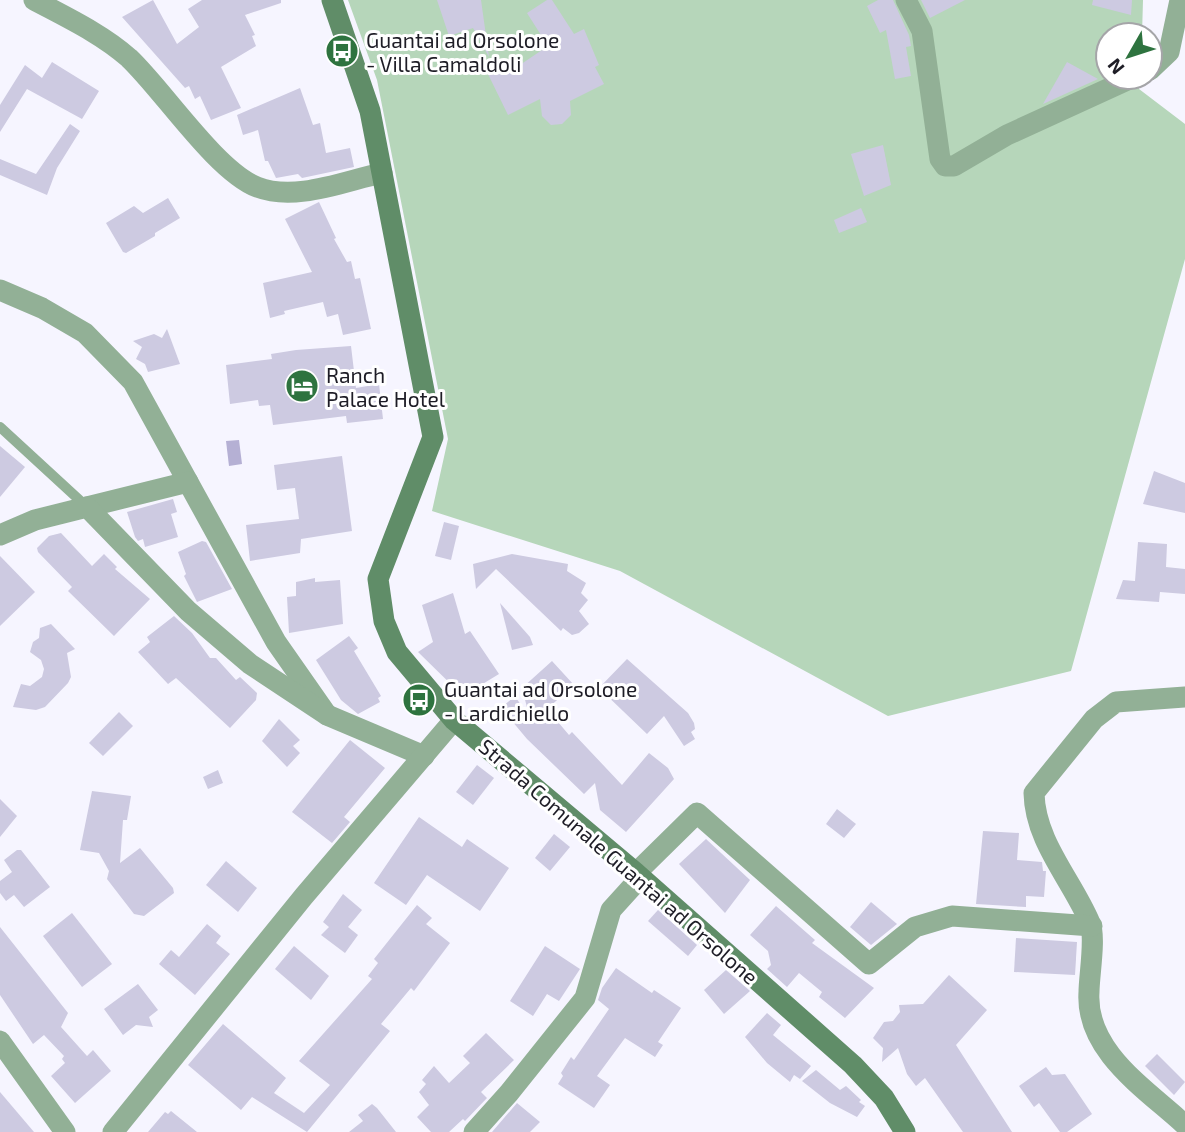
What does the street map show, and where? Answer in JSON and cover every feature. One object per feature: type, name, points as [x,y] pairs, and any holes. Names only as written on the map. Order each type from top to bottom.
[{"type":"street","points":[[34,0],[77,22],[128,58],[219,159],[256,187],[291,193],[382,173]]},
{"type":"street","name":"Strada Comunale Guantai ad Orsolone","points":[[332,0],[370,111],[433,437],[378,579],[384,621],[397,652],[454,720],[638,875],[853,1065],[884,1098],[905,1132]]},
{"type":"street","points":[[906,0],[922,32],[940,159],[946,166],[954,166],[1007,135],[1103,91]]},
{"type":"street","points":[[1164,57],[1170,52],[1180,0]]},
{"type":"street","points":[[0,290],[85,333],[112,357],[134,382],[276,642],[327,715]]},
{"type":"street","points":[[0,535],[35,520],[188,482]]},
{"type":"street","points":[[87,507],[188,611],[250,664],[327,715],[424,756]]},
{"type":"street","points":[[1185,697],[1116,702],[1094,719],[1034,793],[1034,813],[1045,840],[1092,926],[1088,999],[1090,1018],[1099,1041],[1119,1064],[1185,1125]]},
{"type":"street","points":[[113,1132],[304,896],[454,720]]},
{"type":"street","points":[[474,1132],[585,998],[611,910],[638,875],[696,813],[869,964],[915,927],[952,916],[1092,926]]},
{"type":"street","points":[[0,1041],[65,1132]]},
{"type":"lane","points":[[0,427],[87,507]]},
{"type":"green space","points":[[348,0],[1143,0],[1142,21],[1094,21],[1094,91],[1142,91],[1185,124],[1185,259],[1071,671],[888,716],[620,571],[432,511],[448,439],[377,80]]},
{"type":"shaded area","points":[[239,440],[242,464],[229,466],[226,441]]},
{"type":"building","points":[[153,0],[177,44],[199,27],[188,9],[202,0],[281,0],[281,3],[245,15],[255,35],[252,36],[256,46],[221,67],[241,108],[211,120],[200,96],[195,99],[189,86],[185,88],[122,17]]},
{"type":"building","points":[[437,0],[481,0],[489,57],[473,28],[449,36]]},
{"type":"building","points":[[547,0],[552,0],[574,34],[584,29],[599,65],[595,67],[604,84],[570,101],[571,115],[562,124],[551,125],[542,116],[540,99],[508,115],[487,72],[500,65],[505,75],[548,46],[527,13]]},
{"type":"building","points":[[878,0],[893,0],[909,35],[911,46],[906,47],[911,76],[895,79],[886,30],[880,33],[867,6]]},
{"type":"building","points":[[921,0],[965,0],[930,18]]},
{"type":"building","points":[[1093,0],[1132,0],[1131,15],[1092,5]]},
{"type":"building","points":[[52,62],[99,91],[82,119],[27,89],[0,132],[0,105],[25,65],[42,78]]},
{"type":"building","points":[[1067,62],[1094,77],[1094,81],[1043,104]]},
{"type":"building","points":[[300,88],[313,125],[320,123],[326,153],[350,148],[354,167],[302,178],[298,174],[276,178],[268,161],[265,161],[258,130],[243,135],[237,115]]},
{"type":"building","points":[[70,124],[80,131],[57,168],[47,195],[0,175],[0,159],[36,174]]},
{"type":"building","points":[[883,145],[891,185],[864,196],[851,154]]},
{"type":"building","points":[[168,198],[180,218],[155,233],[155,236],[126,253],[123,252],[106,223],[134,206],[143,213]]},
{"type":"building","points":[[319,202],[336,238],[334,239],[347,262],[351,261],[355,279],[360,278],[371,329],[343,335],[338,314],[327,317],[323,302],[284,311],[285,314],[270,318],[263,283],[312,272],[285,219]]},
{"type":"building","points":[[861,208],[867,222],[839,233],[834,220]]},
{"type":"building","points":[[167,329],[180,364],[148,372],[145,364],[136,359],[142,347],[133,341],[154,334],[162,338]]},
{"type":"building","points":[[351,346],[356,388],[379,384],[383,419],[347,423],[346,416],[273,425],[270,405],[259,406],[258,400],[230,404],[226,365],[272,359],[271,354],[296,350]]},
{"type":"building","points":[[0,446],[25,467],[0,497]]},
{"type":"building","points":[[342,456],[352,531],[301,539],[300,553],[250,561],[246,525],[299,519],[295,488],[277,490],[274,465]]},
{"type":"building","points":[[1154,471],[1185,483],[1185,513],[1143,504]]},
{"type":"building","points":[[173,499],[177,512],[171,514],[178,537],[145,547],[143,539],[138,541],[135,537],[127,512]]},
{"type":"building","points":[[444,522],[459,526],[451,560],[435,556]]},
{"type":"building","points":[[61,533],[92,566],[104,554],[117,567],[115,569],[150,599],[114,636],[68,591],[72,587],[38,552],[37,548],[49,536]]},
{"type":"building","points":[[202,541],[206,542],[232,589],[197,602],[184,576],[186,574],[178,552]]},
{"type":"building","points":[[1138,542],[1167,544],[1166,567],[1185,569],[1185,594],[1160,592],[1159,602],[1116,599],[1123,580],[1135,581]]},
{"type":"building","points":[[512,554],[568,564],[567,571],[586,583],[581,593],[588,600],[579,611],[589,624],[579,633],[572,635],[563,628],[561,631],[496,569],[476,589],[473,564]]},
{"type":"building","points":[[0,556],[35,592],[0,626]]},
{"type":"building","points":[[315,578],[315,582],[340,580],[343,624],[289,633],[287,597],[296,596],[296,582]]},
{"type":"building","points":[[453,593],[465,634],[470,631],[499,674],[463,696],[418,652],[433,642],[422,605]]},
{"type":"building","points":[[500,603],[530,637],[533,645],[512,650]]},
{"type":"building","points":[[174,616],[192,633],[210,658],[216,658],[236,680],[240,677],[257,693],[256,700],[230,728],[176,678],[168,684],[138,652],[150,642],[147,637]]},
{"type":"building","points":[[51,624],[75,649],[67,653],[71,677],[45,707],[36,710],[13,707],[21,684],[30,686],[42,677],[44,669],[41,660],[30,652],[33,642],[39,638],[40,628]]},
{"type":"building","points":[[349,636],[358,648],[354,651],[381,696],[378,698],[380,702],[358,714],[341,700],[316,660]]},
{"type":"building","points":[[627,659],[688,713],[694,723],[695,729],[691,732],[695,739],[684,746],[664,716],[647,734],[599,688]]},
{"type":"building","points":[[552,661],[574,685],[547,709],[569,735],[572,732],[622,785],[649,753],[668,768],[674,779],[626,832],[600,810],[595,783],[584,794],[527,739],[501,708],[515,696],[530,719],[522,688]]},
{"type":"building","points":[[119,712],[133,726],[103,756],[89,743]]},
{"type":"building","points":[[279,719],[300,740],[293,746],[300,753],[287,767],[262,741]]},
{"type":"building","points":[[350,740],[385,768],[344,817],[350,822],[332,843],[292,812]]},
{"type":"building","points":[[477,765],[494,778],[473,805],[456,792]]},
{"type":"building","points":[[218,770],[223,783],[208,789],[203,777]]},
{"type":"building","points":[[92,791],[131,796],[127,820],[123,820],[120,863],[140,848],[173,888],[174,893],[144,916],[134,914],[107,879],[109,871],[99,853],[80,850]]},
{"type":"building","points":[[0,799],[17,816],[0,837]]},
{"type":"building","points":[[837,809],[856,824],[844,838],[826,824]]},
{"type":"building","points":[[419,817],[462,847],[467,839],[509,868],[480,911],[427,875],[406,905],[374,883]]},
{"type":"building","points":[[983,831],[1019,833],[1017,860],[1042,862],[1043,871],[1046,871],[1044,897],[1026,896],[1026,907],[976,904]]},
{"type":"building","points":[[554,834],[570,847],[550,871],[535,858]]},
{"type":"building","points":[[706,839],[750,880],[725,913],[679,864]]},
{"type":"building","points":[[21,850],[50,887],[24,907],[14,895],[6,901],[0,893],[0,881],[12,872],[4,860]]},
{"type":"building","points":[[226,861],[257,888],[238,912],[206,885]]},
{"type":"building","points":[[343,894],[362,910],[348,927],[358,935],[345,953],[321,935],[329,927],[323,922]]},
{"type":"building","points":[[871,902],[897,924],[871,945],[850,927]]},
{"type":"building","points":[[417,905],[432,918],[426,924],[450,943],[414,991],[411,988],[381,1024],[390,1031],[307,1132],[252,1097],[241,1110],[188,1065],[223,1024],[286,1078],[274,1093],[304,1113],[330,1085],[299,1061],[372,979],[368,976],[378,963],[374,959]]},
{"type":"building","points":[[776,906],[815,940],[812,943],[874,988],[845,1018],[819,997],[822,992],[799,973],[787,987],[767,969],[771,965],[768,951],[750,935]]},
{"type":"building","points":[[658,910],[697,945],[688,956],[648,921]]},
{"type":"building","points":[[72,913],[112,964],[82,987],[43,936]]},
{"type":"building","points":[[207,924],[221,936],[216,943],[230,954],[195,995],[159,964],[171,950],[179,957]]},
{"type":"building","points":[[0,927],[68,1013],[61,1027],[87,1056],[93,1050],[111,1071],[75,1103],[51,1076],[65,1063],[62,1059],[64,1056],[44,1035],[33,1044],[0,995]]},
{"type":"building","points":[[1016,938],[1077,942],[1075,975],[1014,972]]},
{"type":"building","points":[[294,946],[329,976],[311,1000],[275,969]]},
{"type":"building","points":[[545,946],[580,969],[559,1001],[547,994],[533,1016],[510,1001]]},
{"type":"building","points":[[616,968],[652,993],[654,990],[681,1008],[658,1042],[663,1045],[655,1057],[625,1038],[597,1076],[610,1085],[594,1108],[558,1084],[571,1057],[574,1060],[609,1009],[598,1000],[602,988]]},
{"type":"building","points":[[726,970],[750,991],[724,1014],[704,990]]},
{"type":"building","points":[[949,975],[987,1010],[956,1045],[1012,1132],[963,1132],[925,1078],[916,1086],[907,1074],[898,1048],[882,1062],[883,1048],[873,1038],[884,1022],[893,1021],[900,1012],[899,1005],[923,1004]]},
{"type":"building","points":[[138,984],[158,1010],[149,1017],[153,1027],[136,1025],[123,1035],[104,1009]]},
{"type":"building","points":[[767,1013],[781,1025],[773,1035],[811,1066],[800,1079],[794,1075],[790,1082],[767,1063],[745,1037]]},
{"type":"building","points":[[486,1033],[514,1060],[481,1092],[487,1098],[465,1121],[463,1119],[449,1132],[431,1132],[417,1117],[429,1105],[419,1092],[426,1084],[422,1080],[434,1066],[449,1083],[470,1063],[463,1056]]},
{"type":"building","points":[[1157,1054],[1185,1082],[1174,1095],[1145,1066]]},
{"type":"building","points":[[1046,1067],[1052,1075],[1065,1074],[1092,1114],[1067,1132],[1060,1132],[1039,1103],[1034,1107],[1019,1086]]},
{"type":"building","points":[[816,1070],[840,1090],[846,1086],[861,1100],[859,1102],[865,1106],[857,1117],[830,1103],[802,1081]]},
{"type":"building","points":[[0,1092],[34,1132],[0,1132]]},
{"type":"building","points":[[517,1103],[540,1122],[530,1132],[492,1132]]},
{"type":"building","points":[[372,1104],[396,1132],[349,1132],[363,1121],[358,1115]]},
{"type":"building","points":[[171,1111],[197,1132],[148,1132],[165,1112],[168,1114]]},
{"type":"place","name":"Guantai ad Orsolone - Villa Camaldoli","points":[[342,51]]},
{"type":"place","name":"Ranch Palace Hotel","points":[[302,386]]},
{"type":"place","name":"Guantai ad Orsolone - Lardichiello","points":[[419,700]]}]
